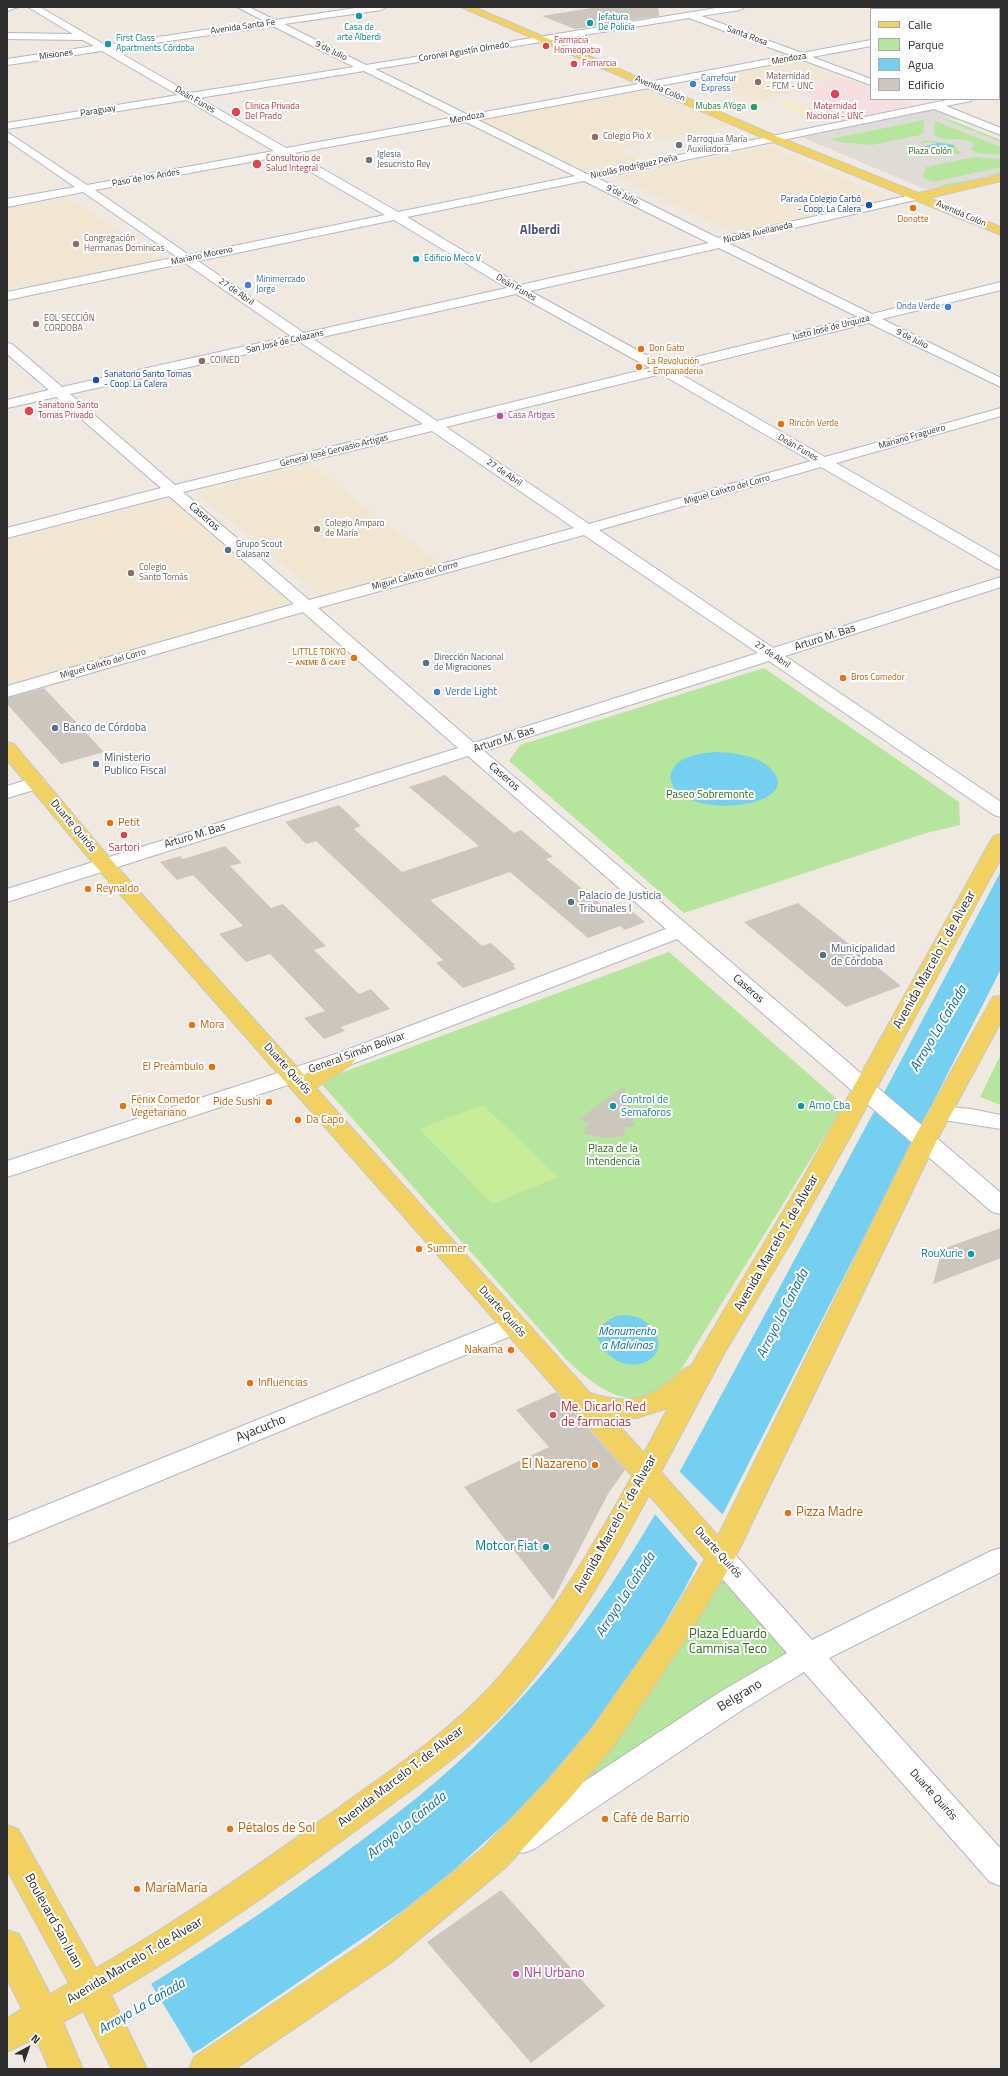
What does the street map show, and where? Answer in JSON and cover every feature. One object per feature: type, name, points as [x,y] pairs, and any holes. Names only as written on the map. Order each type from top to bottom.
[{"type":"main road","name":"Avenida Colón","points":[[466,7],[548,38]]},
{"type":"main road","name":"Avenida Colón","points":[[480,7],[900,191],[920,196],[1001,231]]},
{"type":"main road","name":"Nicolás Avellaneda","points":[[920,196],[1001,178]]},
{"type":"main road","name":"Duarte Quirós","points":[[7,748],[105,865],[721,1558]]},
{"type":"main road","name":"Avenida Marcelo T. de Alvear","points":[[7,2036],[90,1990],[233,1901],[395,1784],[446,1745],[497,1699],[531,1660],[576,1596],[618,1527],[646,1472],[704,1366],[783,1234],[865,1089],[1001,840]]},
{"type":"main road","points":[[206,2069],[380,1951],[494,1858],[559,1789],[603,1737],[680,1625],[721,1558],[924,1140],[1001,1002]]},
{"type":"main road","points":[[298,1082],[344,1059]]},
{"type":"main road","points":[[581,1400],[614,1409],[632,1410],[653,1405],[676,1391],[704,1366]]},
{"type":"main road","name":"Boulevard San Juan","points":[[7,1839],[90,1990],[130,2069]]},
{"type":"main road","points":[[7,1945],[43,2016],[66,2069]]},
{"type":"street","points":[[7,8],[13,7]]},
{"type":"street","name":"Deán Funes","points":[[33,7],[396,216],[517,289],[662,369],[1001,565]]},
{"type":"street","name":"9 de Julio","points":[[242,7],[1001,383]]},
{"type":"street","name":"Avenida Santa Fe","points":[[105,48],[381,7]]},
{"type":"street","name":"Santa Rosa","points":[[669,7],[870,82]]},
{"type":"street","name":"Coronel Agustín Olmedo","points":[[188,96],[740,7]]},
{"type":"street","points":[[7,36],[87,38]]},
{"type":"street","name":"Mendoza","points":[[285,152],[870,43]]},
{"type":"street","name":"Misiones","points":[[7,62],[105,48]]},
{"type":"street","name":"Paraguay","points":[[7,126],[188,96]]},
{"type":"street","points":[[919,100],[1001,132]]},
{"type":"street","name":"Nicolás Rodríguez Peña","points":[[396,216],[962,100]]},
{"type":"street","name":"27 de Abril","points":[[7,135],[302,338],[435,426],[1001,811]]},
{"type":"street","name":"Paso de los Andes","points":[[7,203],[285,152]]},
{"type":"street","name":"Nicolás Avellaneda","points":[[517,289],[713,246],[719,242],[920,196]]},
{"type":"street","name":"Mariano Moreno","points":[[7,296],[396,216]]},
{"type":"street","name":"Justo José de Urquiza","points":[[662,369],[1001,286]]},
{"type":"street","name":"San José de Calazans","points":[[7,404],[517,289]]},
{"type":"street","name":"Caseros","points":[[7,347],[680,931],[1001,1206]]},
{"type":"street","name":"General José Gervasio Artigas","points":[[7,533],[173,490],[662,369]]},
{"type":"street","name":"Mariano Fragueiro","points":[[823,462],[1001,412]]},
{"type":"street","name":"Miguel Calixto del Corro","points":[[7,692],[306,606],[587,529],[823,462]]},
{"type":"street","name":"Arturo M. Bas","points":[[7,896],[1001,582]]},
{"type":"street","points":[[7,792],[37,783]]},
{"type":"street","name":"General Simón Bolivar","points":[[344,1059],[680,931]]},
{"type":"street","points":[[7,1169],[298,1082]]},
{"type":"street","points":[[939,1113],[972,1116],[1001,1122]]},
{"type":"street","name":"Ayacucho","points":[[7,1533],[514,1325]]},
{"type":"street","name":"Duarte Quirós","points":[[721,1558],[1001,1872]]},
{"type":"street","name":"Belgrano","points":[[494,1858],[731,1701],[808,1655],[1001,1559]]},
{"type":"shaded area","points":[[914,7],[1001,7],[1001,37],[1000,8]]},
{"type":"shaded area","name":"Maternidad - FCM - UNC","points":[[794,60],[840,77],[781,88],[792,93],[754,101],[730,91],[726,92],[695,78]]},
{"type":"shaded area","name":"Maternidad Nacional - UNC","points":[[841,77],[870,88],[870,100],[904,100],[921,107],[850,120],[818,108],[830,105],[785,88]]},
{"type":"shaded area","name":"Colegio Pio X","points":[[645,90],[732,126],[617,148],[645,162],[589,173],[481,120]]},
{"type":"shaded area","name":"Plaza Colón","points":[[931,109],[959,120],[943,119],[972,131],[979,131],[976,132],[1001,142],[1001,147],[935,121],[935,136],[944,139],[970,141],[975,145],[970,149],[978,153],[1001,155],[1001,159],[975,157],[926,167],[923,178],[933,182],[1001,167],[1001,172],[985,176],[992,176],[941,185],[943,187],[933,189],[922,188],[799,136]],"holes":[[[924,120],[923,133],[920,135],[872,145],[839,142],[831,139]],[[924,140],[953,144],[957,147],[955,149],[962,152],[958,154],[943,154],[955,152],[951,150],[925,155],[911,150],[936,144],[931,142],[919,144]]]},
{"type":"shaded area","points":[[770,146],[891,199],[732,233],[618,177]]},
{"type":"shaded area","name":"Congregación Hermanas Dominicas","points":[[69,197],[163,260],[7,290],[7,248],[14,247],[7,242],[7,208]]},
{"type":"shaded area","name":"Colegio Amparo de María","points":[[308,463],[443,566],[324,598],[195,492]]},
{"type":"shaded area","name":"Colegio Santo Tomás","points":[[172,498],[292,605],[7,685],[7,541]]},
{"type":"green space","name":"Plaza Colón","points":[[908,113],[946,118],[1001,140],[1001,174],[933,189],[922,188],[812,133]]},
{"type":"green space","name":"Paseo Sobremonte","points":[[764,668],[959,802],[960,825],[926,833],[684,913],[509,761],[520,745]]},
{"type":"green space","name":"Plaza de la Intendencia","points":[[669,952],[844,1105],[682,1368],[654,1393],[642,1398],[630,1398],[606,1390],[594,1383],[565,1358],[319,1081]]},
{"type":"green space","points":[[1001,1054],[1001,1105],[980,1097]]},
{"type":"green space","points":[[483,1105],[558,1177],[492,1204],[419,1129]]},
{"type":"green space","name":"Plaza Eduardo Cammisa Teco","points":[[721,1558],[808,1655],[494,1858]]},
{"type":"sand","points":[[789,101],[819,112],[803,115],[776,104]]},
{"type":"water","points":[[939,143],[953,145],[954,147],[951,148],[953,149],[925,155],[910,150]]},
{"type":"water","points":[[717,752],[744,755],[763,763],[769,767],[777,780],[775,790],[765,798],[749,803],[730,806],[710,805],[691,800],[677,791],[670,778],[671,772],[677,764],[692,756]]},
{"type":"water","name":"Arroyo La Cañada","points":[[1001,871],[1001,969],[683,1592],[639,1666],[586,1737],[532,1799],[454,1870],[401,1912],[202,2048],[164,2069],[7,2069],[92,2020],[217,1942],[298,1887],[358,1843],[398,1813],[455,1765],[506,1714],[550,1665],[604,1595],[665,1498],[818,1216]]},
{"type":"water","name":"Monumento a Malvinas","points":[[625,1315],[637,1317],[647,1322],[658,1340],[657,1351],[651,1359],[641,1364],[630,1364],[617,1361],[606,1351],[597,1336],[605,1323],[611,1318]]},
{"type":"pier","points":[[679,1471],[724,1516],[699,1565],[654,1513]]},
{"type":"pier","points":[[150,1982],[194,2055],[168,2069],[7,2069],[7,2067]]},
{"type":"building","name":"Jefatura De Policía","points":[[597,7],[658,7],[659,16],[575,29],[542,16]]},
{"type":"building","name":"Banco de Córdoba","points":[[44,688],[104,752],[61,764],[7,704],[7,698]]},
{"type":"building","points":[[445,775],[514,833],[521,830],[553,857],[546,859],[609,911],[625,905],[645,922],[625,930],[620,926],[588,938],[510,872],[430,900],[482,946],[491,943],[515,965],[513,966],[516,969],[463,988],[436,963],[443,960],[316,841],[306,844],[285,822],[339,805],[361,826],[354,829],[402,872],[479,846],[409,787]]},
{"type":"building","points":[[225,846],[242,863],[230,866],[271,908],[283,904],[326,946],[314,950],[359,994],[371,989],[390,1009],[341,1027],[345,1031],[324,1039],[304,1018],[325,1011],[270,954],[246,962],[219,934],[243,926],[193,875],[177,880],[160,862],[180,856],[183,859]]},
{"type":"building","name":"Municipalidad de Córdoba","points":[[798,903],[901,986],[846,1007],[744,922]]},
{"type":"building","name":"Control de Semaforos","points":[[624,1086],[635,1126],[626,1127],[624,1136],[605,1138],[584,1134],[589,1122],[578,1120]]},
{"type":"building","name":"RouXurie","points":[[1001,1228],[1001,1258],[933,1284],[942,1249]]},
{"type":"building","name":"Motcor Fiat","points":[[556,1392],[625,1470],[608,1494],[553,1600],[464,1487],[549,1447],[516,1410]]},
{"type":"building","name":"NH Urbano","points":[[501,1890],[605,2006],[531,2063],[427,1942]]},
{"type":"place","name":"Casa de arte Alberdi","points":[[359,16]]},
{"type":"place","name":"Jefatura De Policía","points":[[590,23]]},
{"type":"place","name":"First Class Apartments Córdoba","points":[[108,44]]},
{"type":"place","name":"Farmacia Homeopatia","points":[[546,46]]},
{"type":"place","name":"Famarcia","points":[[574,64]]},
{"type":"place","name":"Maternidad - FCM - UNC","points":[[758,82]]},
{"type":"place","name":"Carrefour Express","points":[[693,84]]},
{"type":"place","name":"Maternidad Nacional - UNC","points":[[835,94]]},
{"type":"place","name":"Mubas AYoga","points":[[754,107]]},
{"type":"place","name":"Clinica Privada Del Prado","points":[[236,112]]},
{"type":"place","name":"Colegio Pio X","points":[[595,137]]},
{"type":"place","name":"Parroquia María Auxiliadora","points":[[679,145]]},
{"type":"place","name":"Iglesia Jesucristo Rey","points":[[369,160]]},
{"type":"place","name":"Consultorio de Salud Integral","points":[[257,164]]},
{"type":"place","name":"Parada Colegio Carbó - Coop. La Calera","points":[[869,205]]},
{"type":"place","name":"Donotte","points":[[913,208]]},
{"type":"place","name":"Congregación Hermanas Dominicas","points":[[76,244]]},
{"type":"place","name":"Edificio Meco V","points":[[416,259]]},
{"type":"place","name":"Minimercado Jorge","points":[[248,285]]},
{"type":"place","name":"Onda Verde","points":[[948,307]]},
{"type":"place","name":"EOL SECCIÓN CORDOBA","points":[[36,324]]},
{"type":"place","name":"Don Gato","points":[[641,349]]},
{"type":"place","name":"COINED","points":[[202,361]]},
{"type":"place","name":"La Revolución - Empanaderia","points":[[639,367]]},
{"type":"place","name":"Sanatorio Santo Tomas - Coop. La Calera","points":[[96,380]]},
{"type":"place","name":"Sanatorio Santo Tomas Privado","points":[[29,411]]},
{"type":"place","name":"Casa Artigas","points":[[500,416]]},
{"type":"place","name":"Rincón Verde","points":[[781,424]]},
{"type":"place","name":"Colegio Amparo de María","points":[[317,529]]},
{"type":"place","name":"Grupo Scout Calasanz","points":[[228,550]]},
{"type":"place","name":"Colegio Santo Tomás","points":[[131,573]]},
{"type":"place","name":"LITTLE TOKYO – ᴀɴɪᴍᴇ & ᴄᴀꜰᴇ","points":[[354,658]]},
{"type":"place","name":"Dirección Nacional de Migraciones","points":[[426,663]]},
{"type":"place","name":"Bros Comedor","points":[[843,678]]},
{"type":"place","name":"Verde Light","points":[[437,692]]},
{"type":"place","name":"Banco de Córdoba","points":[[55,728]]},
{"type":"place","name":"Ministerio Publico Fiscal","points":[[96,764]]},
{"type":"place","name":"Petit","points":[[110,823]]},
{"type":"place","name":"Sartori","points":[[124,835]]},
{"type":"place","name":"Reynaldo","points":[[88,889]]},
{"type":"place","name":"Palacio de Justicia Tribunales I","points":[[571,902]]},
{"type":"place","name":"Municipalidad de Córdoba","points":[[823,955]]},
{"type":"place","name":"Mora","points":[[192,1025]]},
{"type":"place","name":"El Preámbulo","points":[[212,1067]]},
{"type":"place","name":"Pide Sushi","points":[[269,1102]]},
{"type":"place","name":"Fénix Comedor Vegetariano","points":[[123,1106]]},
{"type":"place","name":"Control de Semaforos","points":[[613,1106]]},
{"type":"place","name":"Amo Cba","points":[[801,1106]]},
{"type":"place","name":"Da Capo","points":[[298,1120]]},
{"type":"place","name":"Summer","points":[[419,1249]]},
{"type":"place","name":"RouXurie","points":[[971,1254]]},
{"type":"place","name":"Nakama","points":[[511,1350]]},
{"type":"place","name":"Influencias","points":[[250,1383]]},
{"type":"place","name":"Me. Dicarlo Red de farmacias","points":[[553,1415]]},
{"type":"place","name":"El Nazareno","points":[[595,1465]]},
{"type":"place","name":"Pizza Madre","points":[[788,1513]]},
{"type":"place","name":"Motcor Fiat","points":[[546,1547]]},
{"type":"place","name":"Café de Barrio","points":[[605,1819]]},
{"type":"place","name":"Pétalos de Sol","points":[[230,1829]]},
{"type":"place","name":"MaríaMaría","points":[[137,1889]]},
{"type":"place","name":"NH Urbano","points":[[516,1974]]},
{"type":"district","name":"Alberdi","points":[[540,231]]}]
